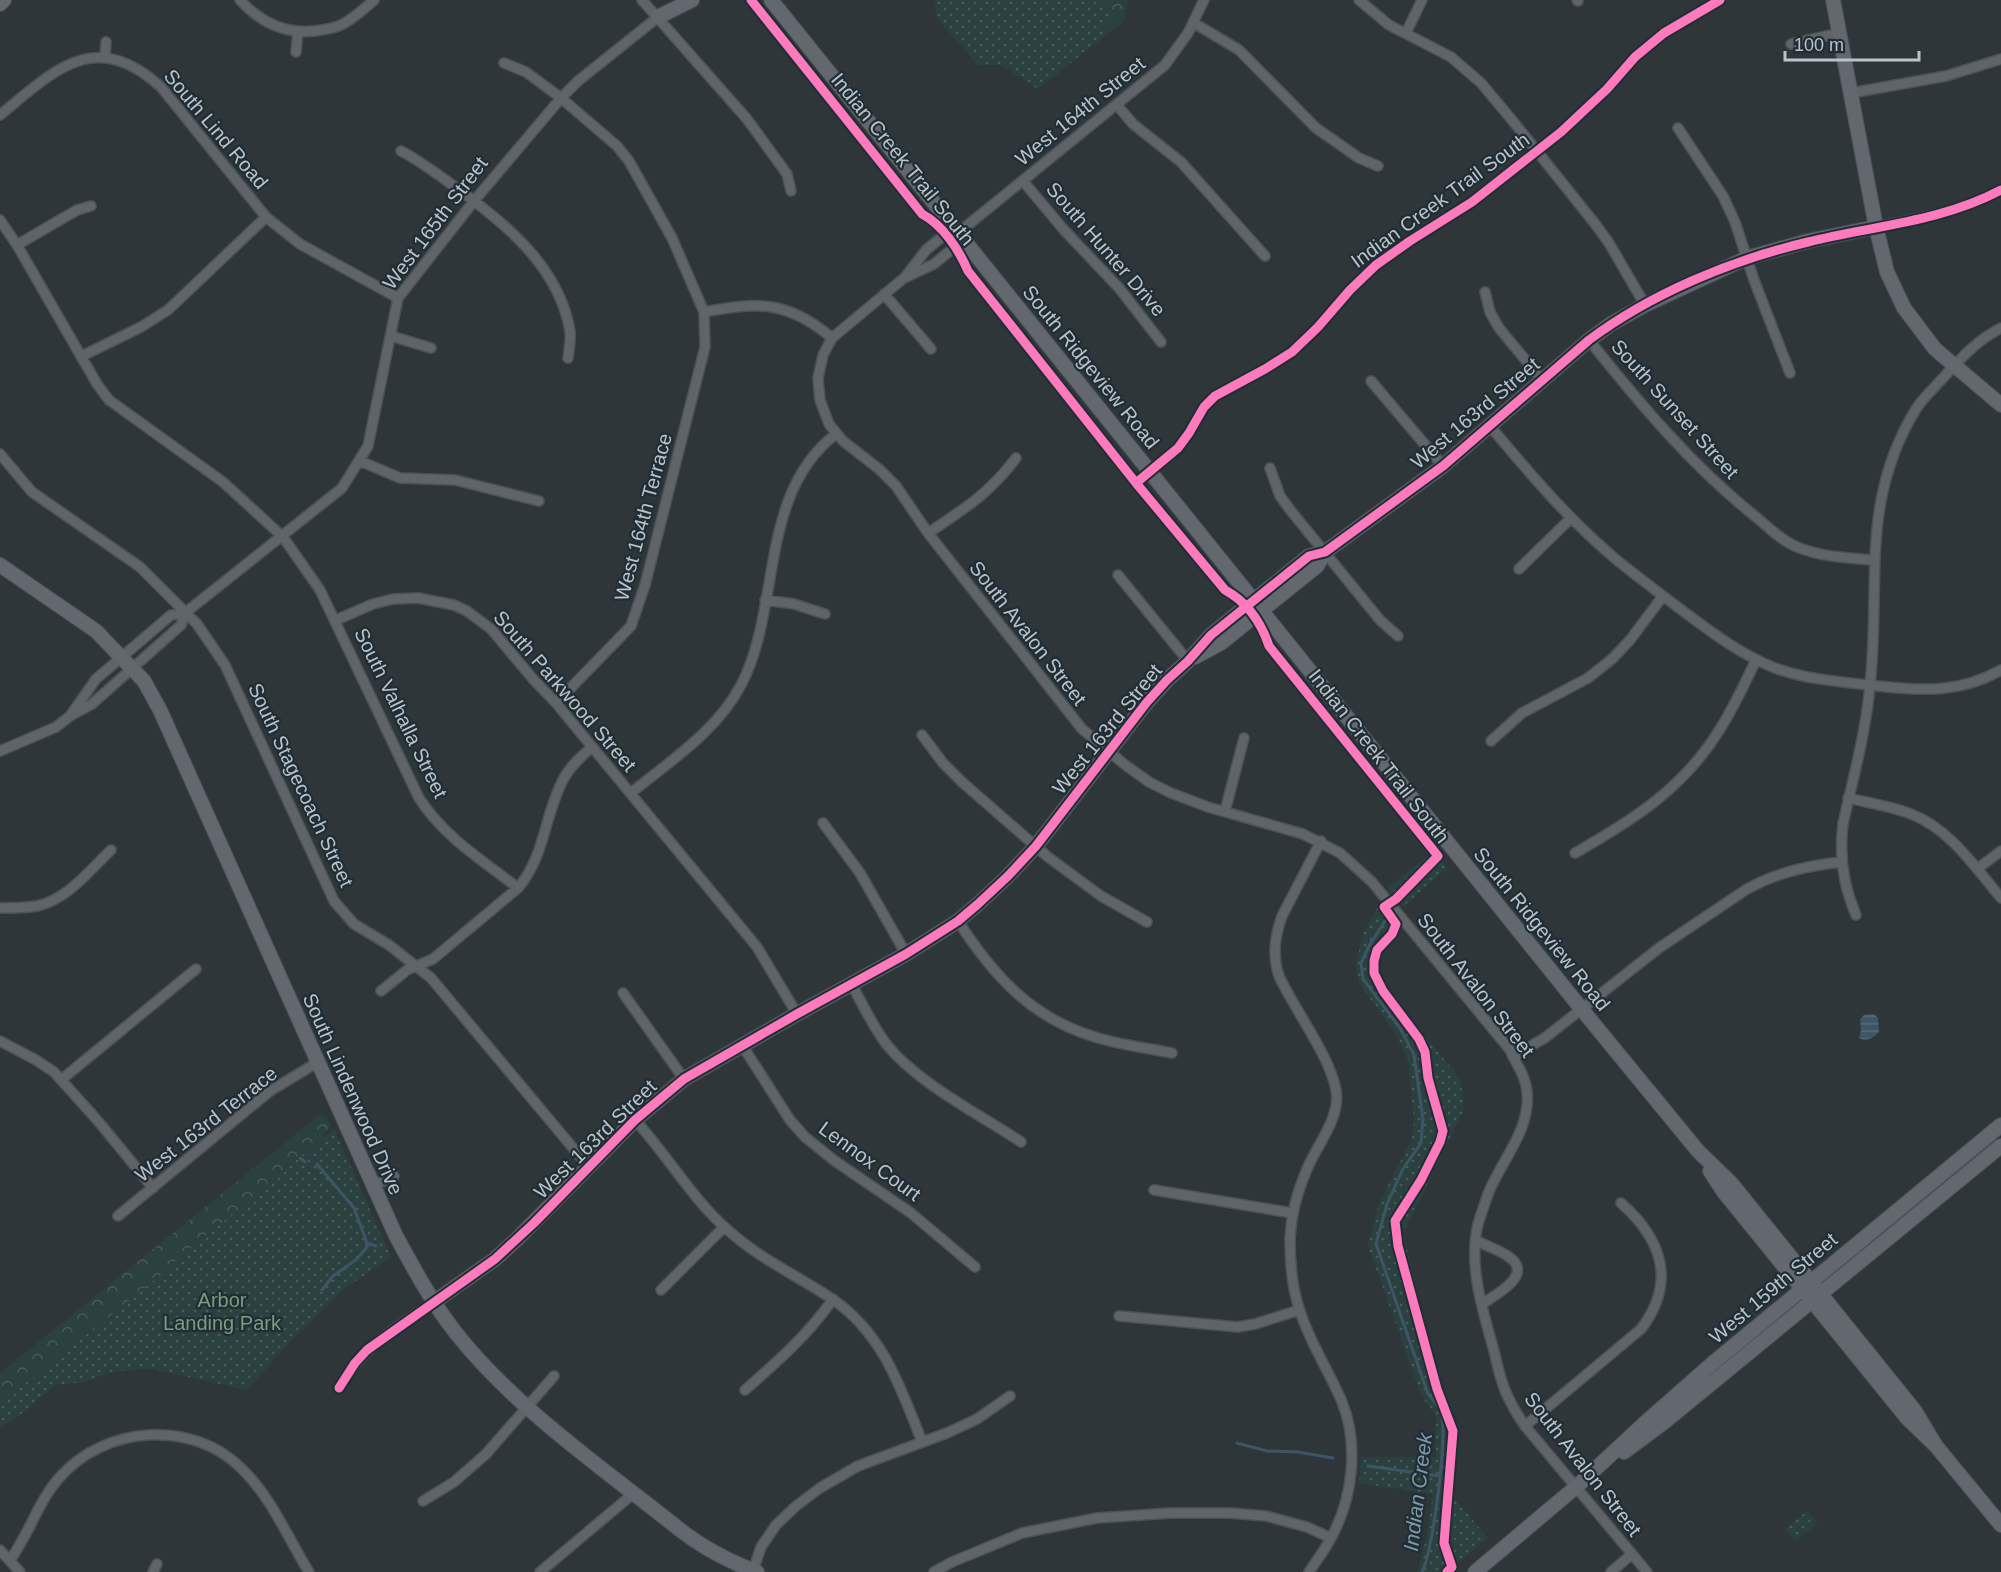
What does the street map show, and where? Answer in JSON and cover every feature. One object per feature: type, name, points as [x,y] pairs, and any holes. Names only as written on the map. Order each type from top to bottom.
[{"type":"street","points":[[0,4],[4,0]]},
{"type":"street","points":[[240,0],[260,19],[288,31],[327,30],[340,26],[374,0]]},
{"type":"street","points":[[642,0],[747,118],[787,174],[791,191]]},
{"type":"street","name":"West 165th Street","points":[[658,17],[670,0]]},
{"type":"street","name":"West 165th Street","points":[[70,716],[96,679],[171,615],[185,613],[342,488],[368,447],[398,298],[474,201],[561,98],[578,81],[658,17],[692,0]]},
{"type":"street","name":"South Ridgeview Road","points":[[771,0],[1698,1152],[1723,1191],[1816,1298],[1907,1418],[1936,1446],[2001,1525]]},
{"type":"street","name":"West 164th Street","points":[[904,278],[934,264],[958,234],[1165,65],[1194,23],[1204,0]]},
{"type":"street","points":[[1359,0],[1389,25],[1451,57],[1492,95],[1596,225],[1645,305]]},
{"type":"street","points":[[1406,33],[1422,0]]},
{"type":"street","points":[[1833,0],[1876,227],[1887,272],[1904,308],[1935,349],[2001,405]]},
{"type":"street","points":[[1194,23],[1239,50],[1316,128],[1359,158],[1378,166]]},
{"type":"street","points":[[296,52],[298,31]]},
{"type":"street","points":[[1791,44],[1839,33]]},
{"type":"street","points":[[105,57],[106,42]]},
{"type":"street","name":"South Lind Road","points":[[0,115],[47,78],[80,60],[105,57],[127,63],[147,74],[161,87],[266,217],[300,244],[398,298]]},
{"type":"street","points":[[1851,93],[1955,74],[2001,58]]},
{"type":"street","points":[[504,63],[526,72],[561,98],[617,146],[629,161],[672,238],[704,312],[752,304],[771,307],[802,317],[832,338]]},
{"type":"street","points":[[1117,105],[1139,129],[1181,162],[1265,256]]},
{"type":"street","points":[[1678,128],[1723,196],[1735,222],[1790,373]]},
{"type":"street","points":[[401,151],[420,160],[497,218],[524,244],[546,273],[562,303],[570,333],[568,358]]},
{"type":"street","name":"South Hunter Drive","points":[[1023,181],[1064,230],[1119,288],[1161,342]]},
{"type":"street","name":"West 163rd Street","points":[[339,1388],[355,1363],[367,1350],[495,1259],[534,1223],[635,1120],[684,1079],[906,954],[958,921],[1008,876],[1036,846],[1148,702],[1211,635],[1258,605],[1309,556],[1325,552],[1443,466],[1589,340],[1611,324],[1645,305],[1747,258],[1808,241],[1935,216],[1958,209],[2001,190]]},
{"type":"street","points":[[17,245],[77,210],[91,206]]},
{"type":"street","points":[[82,356],[141,327],[168,310],[266,217]]},
{"type":"street","points":[[0,220],[17,245],[97,384],[109,400],[222,482],[283,537],[320,590],[336,620]]},
{"type":"street","name":"West 164th Street","points":[[836,434],[824,413],[818,389],[823,355],[832,338],[904,278],[926,250],[958,234]]},
{"type":"street","points":[[1485,292],[1490,312],[1499,328],[1543,381]]},
{"type":"street","points":[[884,294],[931,349]]},
{"type":"street","name":"West 164th Terrace","points":[[556,702],[631,626],[645,585],[705,346],[704,312]]},
{"type":"street","points":[[1856,915],[1845,887],[1841,862],[1842,824],[1866,719],[1870,685],[1874,560],[1879,508],[1890,461],[1917,408],[1971,348],[2001,328]]},
{"type":"street","points":[[391,336],[431,348]]},
{"type":"street","name":"South Sunset Street","points":[[1589,340],[1684,452],[1715,484],[1764,524],[1795,546],[1815,553],[1874,560]]},
{"type":"street","points":[[1371,381],[1443,466]]},
{"type":"street","points":[[1490,426],[1571,518],[1618,561],[1719,638],[1756,660],[1800,675],[1913,690],[1942,690],[1978,681],[2001,670]]},
{"type":"street","points":[[631,793],[718,720],[742,685],[754,654],[780,528],[800,475],[817,450],[836,434]]},
{"type":"street","name":"South Avalon Street","points":[[836,434],[896,486],[928,533],[1071,718],[1109,753],[1149,782],[1190,801],[1293,830],[1321,841],[1348,859],[1372,882],[1510,1050],[1522,1072],[1527,1092],[1527,1113],[1512,1150],[1489,1193],[1478,1226],[1477,1241],[1477,1286],[1502,1382],[1510,1402],[1525,1426],[1647,1572]]},
{"type":"street","name":"South Stagecoach Street","points":[[0,454],[32,492],[140,567],[196,624],[225,665],[334,901],[354,924],[431,978],[588,1166]]},
{"type":"street","points":[[928,533],[984,494],[999,480],[1016,458]]},
{"type":"street","points":[[360,461],[400,478],[455,480],[539,501]]},
{"type":"street","points":[[1270,468],[1280,496],[1380,620],[1398,636]]},
{"type":"street","points":[[1519,570],[1571,518]]},
{"type":"street","name":"South Lindenwood Drive","points":[[0,565],[87,624],[144,681],[160,710],[396,1236],[417,1276],[455,1332],[480,1361],[527,1407],[698,1544],[728,1561],[755,1571]]},
{"type":"street","points":[[1118,575],[1188,661]]},
{"type":"street","points":[[1491,741],[1522,713],[1588,678],[1612,659],[1630,640],[1663,596]]},
{"type":"street","name":"South Parkwood Street","points":[[336,620],[393,598],[418,598],[454,605],[467,611],[491,629],[532,679],[556,702],[757,947],[797,1014]]},
{"type":"street","points":[[765,600],[794,604],[825,614]]},
{"type":"street","name":"West 165th Street","points":[[0,751],[56,727],[92,704],[181,625],[185,613]]},
{"type":"street","name":"South Valhalla Street","points":[[336,620],[419,798],[429,813],[457,843],[518,888]]},
{"type":"street","points":[[1575,853],[1651,806],[1689,771],[1720,730],[1756,660]]},
{"type":"street","points":[[922,735],[943,763],[962,782],[1036,846],[1101,896],[1147,922]]},
{"type":"street","points":[[1225,811],[1244,738]]},
{"type":"street","points":[[381,991],[407,970],[433,959],[518,888],[537,860],[556,793],[565,775],[592,747]]},
{"type":"street","points":[[1848,798],[1900,810],[1926,820],[1950,839],[2001,898]]},
{"type":"street","points":[[822,823],[860,873],[906,954]]},
{"type":"street","points":[[1309,1572],[1331,1538],[1346,1501],[1351,1470],[1351,1437],[1342,1403],[1299,1310],[1291,1263],[1292,1214],[1307,1168],[1333,1115],[1337,1097],[1330,1071],[1279,976],[1275,965],[1275,940],[1282,916],[1321,841]]},
{"type":"street","points":[[0,908],[38,906],[54,901],[69,890],[111,850]]},
{"type":"street","points":[[1977,869],[2001,851]]},
{"type":"street","points":[[1513,1057],[1546,1037],[1659,948],[1762,880],[1795,869],[1841,862]]},
{"type":"street","points":[[958,921],[977,950],[1006,984],[1023,1000],[1044,1014],[1096,1037],[1172,1053]]},
{"type":"street","points":[[61,1080],[196,969]]},
{"type":"street","points":[[852,985],[874,1026],[897,1056],[946,1093],[1021,1142]]},
{"type":"street","points":[[623,993],[684,1079]]},
{"type":"street","points":[[0,1041],[54,1072],[153,1188]]},
{"type":"street","name":"Lennox Court","points":[[742,1045],[790,1120],[805,1137],[835,1161],[903,1207],[975,1267]]},
{"type":"street","name":"West 163rd Terrace","points":[[118,1216],[270,1091],[318,1062]]},
{"type":"street","points":[[635,1120],[653,1139],[700,1202],[724,1227],[784,1271],[832,1299],[859,1320],[879,1346],[897,1378],[922,1442]]},
{"type":"street","name":"West 159th Street","points":[[1475,1572],[1576,1487],[1647,1421],[2001,1125]]},
{"type":"street","name":"West 159th Street","points":[[1576,1487],[1658,1427],[2001,1146]]},
{"type":"street","points":[[373,1186],[394,1176]]},
{"type":"street","points":[[1154,1190],[1292,1214]]},
{"type":"street","points":[[1525,1426],[1641,1329],[1651,1316],[1658,1301],[1662,1275],[1657,1249],[1638,1220],[1622,1203]]},
{"type":"street","points":[[661,1290],[724,1227]]},
{"type":"street","points":[[1477,1241],[1512,1259],[1518,1269],[1513,1281],[1482,1304]]},
{"type":"street","points":[[745,1390],[785,1355],[817,1322],[832,1299]]},
{"type":"street","points":[[1119,1316],[1238,1327],[1299,1310]]},
{"type":"street","points":[[423,1501],[468,1470],[486,1454],[554,1376]]},
{"type":"street","points":[[755,1571],[761,1547],[777,1525],[796,1506],[820,1488],[858,1466],[977,1419],[1010,1396]]},
{"type":"street","points":[[10,1560],[47,1494],[65,1471],[100,1447],[124,1438],[160,1434],[206,1444],[243,1469],[261,1492],[309,1572]]},
{"type":"street","points":[[540,1572],[634,1493]]},
{"type":"street","points":[[934,1572],[952,1562],[1022,1533],[1097,1518],[1230,1513],[1266,1516],[1307,1527],[1331,1538]]},
{"type":"street","points":[[0,1550],[20,1572]]},
{"type":"street","points":[[1611,1572],[1632,1554]]},
{"type":"green space","points":[[935,0],[1104,0],[1113,12],[1102,30],[1106,35],[1038,89],[1001,65],[978,65],[936,17]]},
{"type":"green space","points":[[1104,0],[1128,0],[1124,21],[1106,35],[1102,31],[1113,12]]},
{"type":"green space","points":[[1434,851],[1447,868],[1403,907],[1387,888]]},
{"type":"green space","points":[[1380,903],[1401,929],[1380,951],[1376,964],[1379,980],[1461,1080],[1464,1109],[1403,1234],[1445,1402],[1456,1429],[1452,1495],[1488,1538],[1447,1572],[1418,1572],[1427,1535],[1433,1494],[1359,1483],[1361,1457],[1436,1457],[1436,1416],[1422,1397],[1368,1246],[1379,1203],[1412,1139],[1414,1120],[1408,1059],[1395,1033],[1359,983],[1356,964],[1363,934]]},
{"type":"green space","points":[[318,1116],[325,1116],[329,1120],[330,1127],[322,1141],[300,1155],[283,1174],[146,1287],[0,1402],[0,1373]]},
{"type":"green space","name":"Arbor Landing Park","points":[[334,1129],[391,1257],[343,1290],[289,1343],[247,1390],[153,1369],[115,1371],[84,1382],[55,1385],[21,1414],[0,1428],[0,1400]]},
{"type":"green space","points":[[1807,1511],[1818,1523],[1795,1541],[1785,1529]]},
{"type":"water","points":[[1874,1014],[1878,1018],[1879,1032],[1870,1039],[1859,1038],[1860,1019],[1864,1015]]},
{"type":"waterway","name":"Indian Creek","points":[[1385,921],[1361,963],[1363,979],[1400,1028],[1414,1055],[1423,1119],[1421,1143],[1403,1169],[1387,1204],[1376,1244],[1428,1394],[1440,1410],[1443,1425],[1435,1518],[1422,1572]]},
{"type":"waterway","points":[[300,1158],[305,1162]]},
{"type":"waterway","points":[[317,1164],[354,1208],[367,1247],[357,1259],[332,1277],[322,1290]]},
{"type":"waterway","points":[[367,1243],[376,1246]]},
{"type":"waterway","points":[[1237,1443],[1267,1451],[1298,1452],[1333,1458]]},
{"type":"waterway","points":[[1368,1466],[1440,1476]]},
{"type":"cycle path","name":"Indian Creek Trail South","points":[[751,0],[922,214],[937,225],[949,239],[968,271],[1136,483],[1225,590],[1240,600],[1252,613],[1269,646],[1438,856],[1396,899],[1384,907],[1396,924],[1392,934],[1377,950],[1374,973],[1383,991],[1419,1039],[1425,1052],[1428,1078],[1443,1131],[1421,1180],[1395,1221],[1398,1246],[1437,1389],[1453,1431],[1444,1543],[1452,1567],[1447,1572]]},
{"type":"cycle path","name":"Indian Creek Trail South","points":[[1136,483],[1178,448],[1204,407],[1215,396],[1292,352],[1376,265],[1472,202],[1561,132],[1607,89],[1635,57],[1664,33],[1720,0]]},
{"type":"cycle path","points":[[339,1388],[355,1363],[367,1350],[495,1259],[534,1223],[635,1120],[684,1079],[906,954],[958,921],[1008,876],[1036,846],[1147,702],[1211,635],[1309,556],[1325,552],[1443,466],[1589,340],[1639,307],[1666,293],[1751,258],[1832,236],[1930,216],[1978,201],[2001,190]]}]
